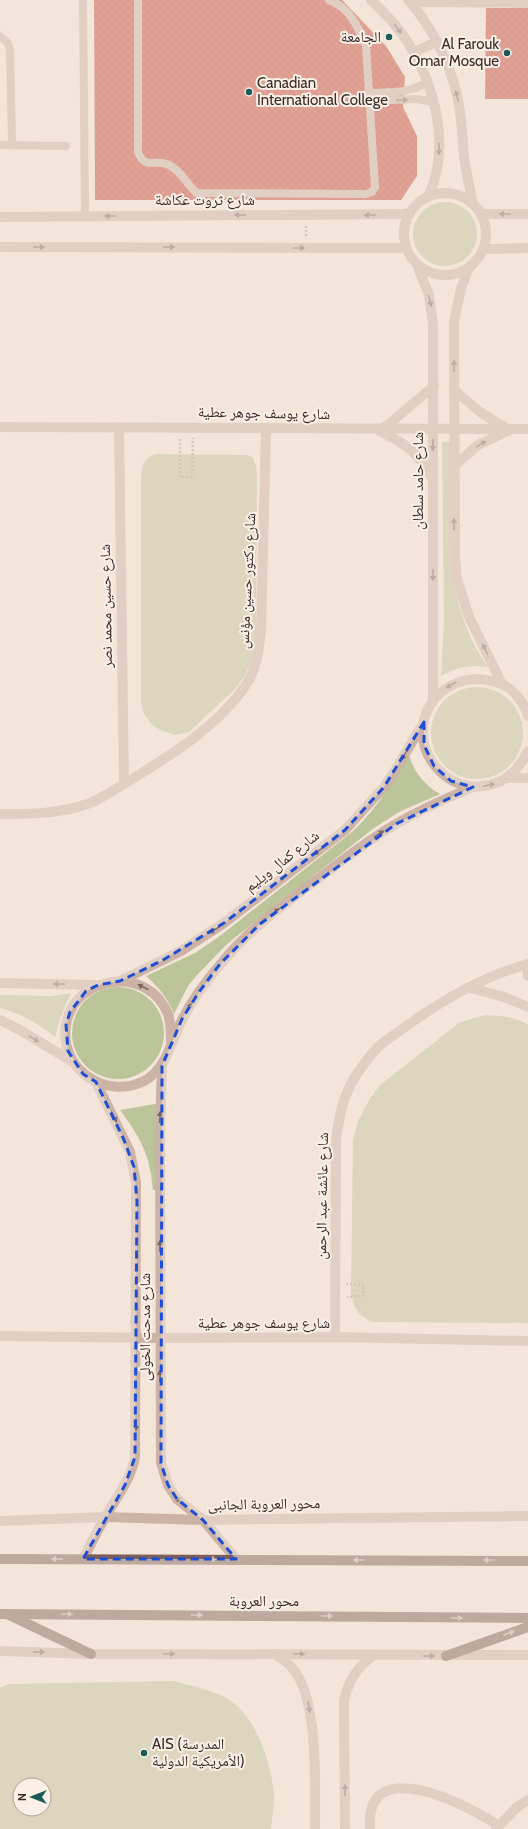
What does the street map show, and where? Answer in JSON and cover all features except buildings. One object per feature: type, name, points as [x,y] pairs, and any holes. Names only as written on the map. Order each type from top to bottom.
[{"type":"main road","points":[[0,1559],[528,1561]]},
{"type":"main road","points":[[3,1614],[91,1654]]},
{"type":"main road","name":"محور العروبة","points":[[3,1614],[528,1618]]},
{"type":"main road","points":[[446,1656],[528,1627]]},
{"type":"street","points":[[371,0],[397,27],[414,52],[428,81],[434,102],[438,130],[439,165],[434,185],[428,197]]},
{"type":"street","points":[[409,2],[436,42],[449,69],[457,94],[461,119],[464,157],[473,204]]},
{"type":"street","points":[[414,52],[436,42]]},
{"type":"street","points":[[437,194],[456,194],[473,204],[481,214],[486,231],[484,249],[478,260],[468,269],[459,274],[448,276],[431,273],[417,265],[406,248],[404,237],[405,225],[409,214],[417,204],[428,197],[437,194]]},
{"type":"street","name":"شارع ثروت عكاشة","points":[[0,217],[409,214]]},
{"type":"street","points":[[481,214],[528,214]]},
{"type":"street","points":[[0,247],[406,248]]},
{"type":"street","points":[[484,249],[528,248]]},
{"type":"street","name":"شارع حامد سلطان","points":[[417,265],[432,306],[434,386],[433,701]]},
{"type":"street","points":[[468,269],[461,289],[454,321],[455,558],[457,579],[469,617],[502,684]]},
{"type":"street","points":[[433,480],[425,464],[410,448],[380,429],[434,386]]},
{"type":"street","points":[[454,390],[480,412],[510,429]]},
{"type":"street","name":"شارع يوسف جوهر عطية","points":[[0,427],[528,429]]},
{"type":"street","name":"شارع حسين محمد نصر","points":[[119,427],[124,784]]},
{"type":"street","name":"شارع دكتور حسين مؤنس","points":[[0,814],[27,814],[59,811],[90,803],[124,784],[181,747],[212,723],[246,685],[258,658],[264,580],[266,428]]},
{"type":"street","points":[[454,466],[478,445],[510,429]]},
{"type":"street","points":[[433,701],[443,690],[457,682],[472,678],[487,679],[502,684],[516,694],[527,712]]},
{"type":"street","name":"شارع كمال ويليم","points":[[120,981],[181,950],[224,923],[345,830],[384,787],[424,722],[433,701]]},
{"type":"street","points":[[424,722],[424,745],[434,766],[451,781],[473,787],[491,786],[508,778],[521,765],[528,751]]},
{"type":"street","points":[[508,778],[528,778]]},
{"type":"street","points":[[0,1020],[20,1030],[73,1063],[83,1074],[96,1082],[112,1087],[129,1086],[145,1080],[162,1066],[182,1019],[199,992],[220,964],[260,924],[340,862],[396,824],[425,808],[473,787]]},
{"type":"street","points":[[528,965],[528,976]]},
{"type":"street","name":"شارع عائشة عبد الرحمن","points":[[335,1337],[336,1141],[342,1109],[349,1088],[358,1072],[380,1046],[445,1000],[491,977],[528,965]]},
{"type":"street","points":[[0,983],[98,985],[120,981],[134,983],[148,990],[160,1000],[169,1020],[171,1028],[171,1043]]},
{"type":"street","points":[[73,1063],[65,1038],[66,1025],[70,1012],[86,991],[98,985]]},
{"type":"street","points":[[471,988],[504,997],[528,1007]]},
{"type":"street","name":"شارع مدحت الخولى","points":[[162,1066],[160,1126],[161,1463],[168,1486],[177,1499],[203,1520],[236,1559]]},
{"type":"street","name":"شارع مدحت الخولى","points":[[83,1559],[133,1470],[135,1457],[137,1201],[134,1167],[124,1140],[96,1082]]},
{"type":"street","name":"شارع يوسف جوهر عطية","points":[[0,1336],[137,1338],[335,1337],[528,1341]]},
{"type":"street","name":"محور العروبة الجانبى","points":[[0,1521],[105,1518],[203,1520],[528,1516]]},
{"type":"street","points":[[0,1651],[91,1654],[528,1655]]},
{"type":"street","points":[[274,1654],[294,1669],[301,1681],[308,1700],[313,1752],[315,1829]]},
{"type":"street","points":[[345,1829],[344,1700],[346,1690],[356,1672],[362,1664],[374,1655]]},
{"type":"street","points":[[370,1829],[370,1813],[376,1800],[387,1791],[401,1787],[424,1791],[455,1801],[480,1813],[498,1827],[516,1808],[528,1800]]},
{"type":"lane","points":[[83,0],[85,216]]},
{"type":"lane","points":[[138,0],[138,152],[141,159],[146,163],[167,164],[175,169],[197,193],[366,194],[372,192],[375,187],[371,97],[366,46],[359,28],[348,13],[329,0]]},
{"type":"lane","points":[[409,2],[528,4]]},
{"type":"lane","points":[[0,36],[8,43],[10,50],[12,145]]},
{"type":"lane","points":[[371,97],[406,91],[421,86],[428,81]]},
{"type":"lane","points":[[371,97],[416,99],[434,102]]},
{"type":"lane","points":[[0,145],[66,146]]},
{"type":"path","points":[[306,215],[306,248]]},
{"type":"path","points":[[180,428],[180,476],[192,477],[193,428]]},
{"type":"path","points":[[335,1284],[364,1285],[363,1296],[335,1297]]},
{"type":"highlighted area","points":[[424,722],[424,745],[434,766],[451,781],[473,787],[396,824],[260,924],[220,964],[199,992],[182,1019],[162,1066],[161,1463],[168,1485],[177,1499],[203,1520],[236,1559],[83,1559],[125,1485],[135,1457],[137,1201],[134,1167],[124,1140],[96,1082],[83,1074],[68,1051],[66,1025],[70,1012],[86,991],[98,985],[120,981],[163,960],[224,923],[345,830],[384,787]]},
{"type":"green space","points":[[445,202],[457,204],[468,211],[475,222],[477,234],[475,246],[468,257],[457,264],[445,266],[433,264],[422,257],[415,246],[413,234],[415,222],[422,211],[433,204]]},
{"type":"green space","points":[[442,442],[451,442],[452,574],[454,586],[469,634],[488,667],[464,667],[452,670],[441,676],[444,622]]},
{"type":"green space","points":[[157,454],[245,455],[253,457],[257,475],[256,643],[252,659],[245,676],[234,690],[189,732],[175,735],[153,726],[144,714],[141,703],[141,475],[145,461],[149,457]]},
{"type":"green space","points":[[477,687],[494,691],[509,701],[519,716],[523,733],[519,750],[509,765],[494,775],[477,779],[460,775],[445,765],[435,750],[431,733],[435,716],[445,701],[460,691]]},
{"type":"green space","points":[[409,755],[420,778],[440,794],[399,812],[374,828],[227,944],[188,986],[174,1014],[163,994],[146,976],[195,953],[220,936],[353,831],[362,823],[377,804]]},
{"type":"green space","points":[[118,987],[127,988],[144,995],[156,1007],[163,1024],[163,1042],[156,1059],[144,1071],[127,1078],[118,1079],[109,1078],[92,1071],[80,1059],[73,1042],[72,1033],[73,1024],[80,1007],[92,995],[109,988]]},
{"type":"green space","points":[[71,993],[60,1019],[55,1037],[29,1020],[0,1008],[0,995],[51,996]]},
{"type":"green space","points":[[484,1015],[512,1018],[528,1025],[528,1323],[373,1322],[363,1317],[357,1311],[353,1303],[351,1293],[353,1140],[358,1121],[369,1100],[380,1085],[459,1023]]},
{"type":"green space","points":[[161,1103],[157,1190],[153,1190],[150,1166],[143,1147],[134,1130],[120,1110]]},
{"type":"green space","name":"AIS (المدرسة الأمريكية الدولية)","points":[[174,1681],[206,1690],[228,1699],[243,1711],[257,1733],[267,1758],[274,1796],[271,1829],[0,1829],[0,1688],[9,1684]]},
{"type":"place","name":"الجامعة","points":[[389,37]]},
{"type":"place","name":"Al Farouk Omar Mosque","points":[[507,53]]},
{"type":"place","name":"Canadian International College","points":[[249,92]]},
{"type":"place","name":"AIS (المدرسة الأمريكية الدولية)","points":[[144,1753]]}]
